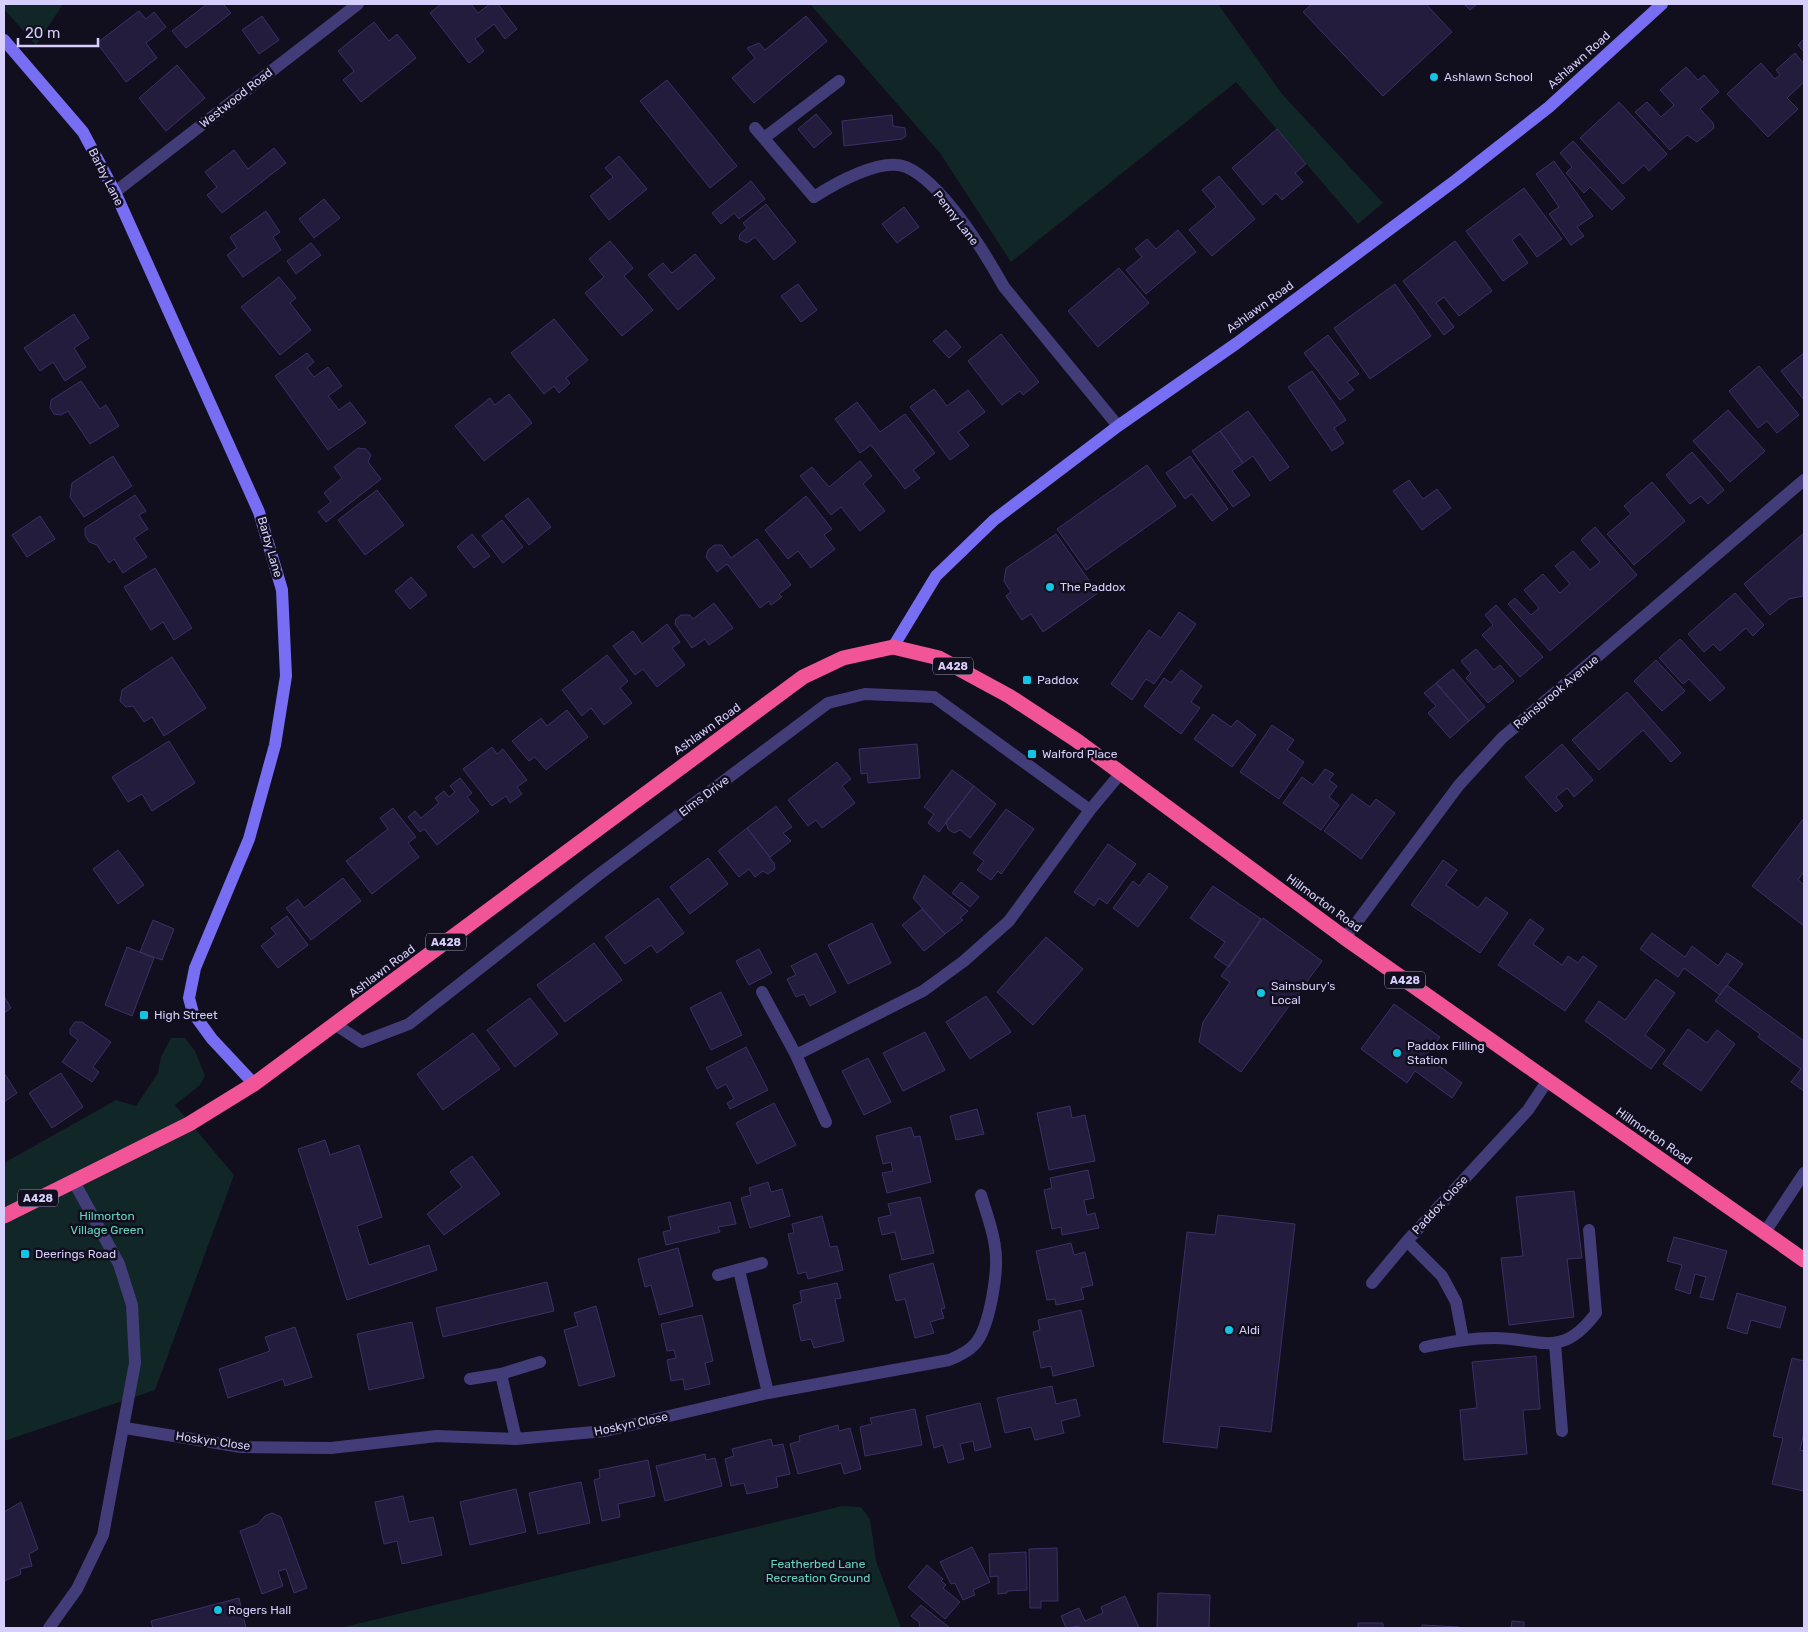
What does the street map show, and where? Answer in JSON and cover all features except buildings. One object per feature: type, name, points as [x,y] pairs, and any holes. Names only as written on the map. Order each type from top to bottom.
[{"type":"highway","name":"Hillmorton Road","points":[[803,677],[843,658],[893,647],[939,658],[1009,696],[1076,740],[1345,938],[1804,1260]]},
{"type":"highway","name":"Ashlawn Road","points":[[4,1216],[73,1180],[189,1124],[254,1084],[803,677]]},
{"type":"street","name":"Westwood Road","points":[[115,192],[358,4]]},
{"type":"street","name":"Ashlawn Road","points":[[893,647],[936,576],[994,520],[1118,426],[1237,343],[1463,175],[1549,107],[1662,4]]},
{"type":"street","name":"Barby Lane","points":[[4,40],[83,132],[115,192],[260,512],[282,590],[286,676],[275,745],[249,839],[195,968],[189,998],[193,1013],[212,1039],[254,1084]]},
{"type":"street","points":[[764,138],[839,81]]},
{"type":"street","name":"Penny Lane","points":[[755,128],[814,198],[838,181],[889,165],[905,166],[923,178],[948,203],[990,262],[1004,287],[1118,426]]},
{"type":"street","name":"Rainsbrook Avenue","points":[[1345,938],[1459,785],[1502,738],[1804,480]]},
{"type":"street","name":"Elms Drive","points":[[336,1025],[362,1042],[409,1024],[597,876],[828,702],[865,694],[934,697],[1090,810]]},
{"type":"street","points":[[796,1056],[923,991],[964,962],[1009,922],[1090,810],[1120,774]]},
{"type":"street","points":[[762,992],[796,1056],[826,1122]]},
{"type":"street","name":"Paddox Close","points":[[1463,1339],[1456,1302],[1442,1276],[1407,1241],[1528,1110],[1548,1080]]},
{"type":"street","points":[[1765,1232],[1804,1173]]},
{"type":"street","points":[[49,1628],[77,1589],[103,1535],[125,1428],[135,1363],[132,1305],[119,1264],[73,1180]]},
{"type":"street","name":"Hoskyn Close","points":[[125,1428],[242,1447],[330,1448],[437,1436],[516,1439],[605,1431],[768,1393],[949,1360],[975,1345],[983,1332],[996,1269],[996,1247],[981,1195]]},
{"type":"street","points":[[1425,1347],[1463,1339],[1495,1338],[1554,1344],[1577,1334],[1596,1313],[1589,1230]]},
{"type":"street","points":[[1372,1283],[1407,1241]]},
{"type":"street","points":[[718,1275],[762,1263]]},
{"type":"street","points":[[739,1270],[768,1393]]},
{"type":"street","points":[[1554,1344],[1562,1431]]},
{"type":"street","points":[[470,1379],[501,1374],[540,1362]]},
{"type":"street","points":[[501,1374],[516,1439]]},
{"type":"green space","points":[[4,4],[63,4],[36,45],[4,9]]},
{"type":"green space","points":[[810,4],[1218,4],[1282,94],[1383,203],[1358,224],[1236,82],[1011,262],[940,153]]},
{"type":"green space","name":"Hilmorton Village Green","points":[[171,1038],[185,1038],[195,1051],[205,1076],[200,1085],[175,1105],[234,1175],[155,1390],[4,1441],[4,1163],[116,1100],[136,1106],[158,1073],[161,1057]]},
{"type":"green space","name":"Featherbed Lane Recreation Ground","points":[[842,1506],[861,1507],[870,1519],[876,1561],[901,1628],[340,1628]]},
{"type":"place","name":"Ashlawn School","points":[[1434,77]]},
{"type":"place","name":"The Paddox","points":[[1050,587]]},
{"type":"place","name":"Paddox","points":[[1027,680]]},
{"type":"place","name":"Walford Place","points":[[1032,754]]},
{"type":"place","name":"Sainsbury's Local","points":[[1261,993]]},
{"type":"place","name":"High Street","points":[[144,1015]]},
{"type":"place","name":"Paddox Filling Station","points":[[1397,1053]]},
{"type":"place","name":"Deerings Road","points":[[25,1254]]},
{"type":"place","name":"Aldi","points":[[1229,1330]]},
{"type":"place","name":"Rogers Hall","points":[[218,1610]]}]
